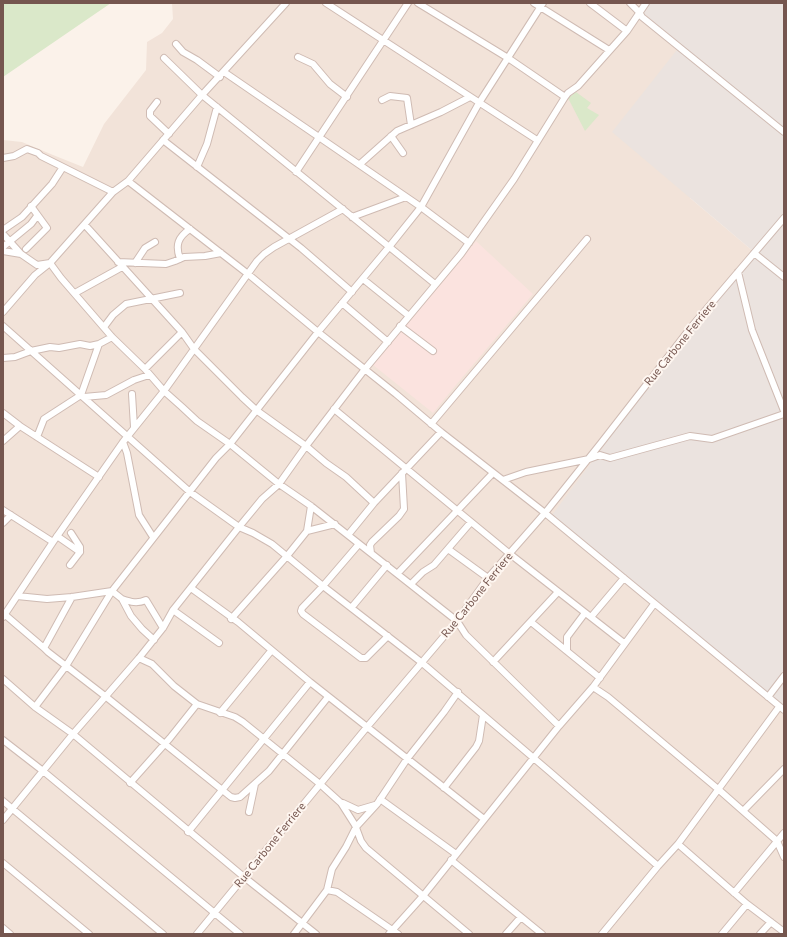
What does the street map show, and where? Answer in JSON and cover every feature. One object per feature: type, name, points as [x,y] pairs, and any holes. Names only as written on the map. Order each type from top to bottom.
[{"type":"street","points":[[4,307],[34,275],[50,263],[114,192],[128,181],[202,95],[222,75],[286,3]]},
{"type":"street","points":[[326,3],[537,140]]},
{"type":"street","points":[[296,172],[408,3]]},
{"type":"street","points":[[418,3],[508,58],[565,97]]},
{"type":"street","points":[[534,3],[542,5],[609,50]]},
{"type":"street","points":[[590,3],[627,31]]},
{"type":"street","points":[[630,3],[642,17],[784,132]]},
{"type":"street","points":[[3,820],[73,734],[154,640],[173,610],[262,499],[279,484],[365,369],[469,243],[514,179],[565,97],[578,86],[627,31],[646,3]]},
{"type":"street","points":[[35,707],[66,666],[112,591],[153,537],[421,207],[479,103],[542,5]]},
{"type":"street","points":[[176,44],[183,52],[222,75],[360,164],[469,243]]},
{"type":"street","points":[[298,57],[318,67],[330,84],[347,96]]},
{"type":"street","points":[[164,58],[216,107],[435,284]]},
{"type":"street","points":[[382,100],[390,96],[407,98],[411,125]]},
{"type":"street","points":[[360,164],[397,131],[441,112],[470,96]]},
{"type":"street","points":[[157,102],[150,111],[150,116],[168,134]]},
{"type":"street","points":[[197,167],[208,144],[216,107]]},
{"type":"street","points":[[391,136],[403,153]]},
{"type":"street","points":[[163,140],[301,248],[352,292]]},
{"type":"street","points":[[3,158],[14,156],[27,149],[38,152],[41,156],[114,192]]},
{"type":"street","points":[[3,230],[22,216],[52,184],[63,167]]},
{"type":"street","points":[[128,181],[248,274],[431,424],[545,513],[782,708],[718,789],[678,844],[602,934]]},
{"type":"street","points":[[352,216],[406,196]]},
{"type":"street","points":[[3,252],[23,251],[47,228],[31,206]]},
{"type":"street","points":[[328,697],[270,771],[240,796],[231,798],[106,696],[48,652],[3,615],[123,442],[164,391],[264,254],[288,239],[343,210]]},
{"type":"street","points":[[3,247],[31,224],[37,216]]},
{"type":"street","name":"Rue Carbone Ferriere","points":[[197,934],[367,727],[457,621],[488,578],[545,513],[589,459],[692,326],[784,218]]},
{"type":"street","points":[[85,225],[182,332],[194,349],[242,397],[256,410],[346,477],[374,503]]},
{"type":"street","points":[[180,259],[177,246],[179,240],[183,233],[190,229]]},
{"type":"street","points":[[3,234],[37,265],[50,263]]},
{"type":"street","points":[[431,424],[587,239]]},
{"type":"street","points":[[135,263],[145,248],[155,242]]},
{"type":"street","points":[[118,262],[166,264],[184,257],[205,256],[221,253]]},
{"type":"street","points":[[754,253],[784,277]]},
{"type":"street","points":[[50,263],[112,337],[145,369],[164,391],[197,421],[230,444],[279,484],[335,524],[457,621],[466,635],[559,726]]},
{"type":"street","points":[[75,293],[122,267]]},
{"type":"street","points":[[502,480],[526,472],[589,459],[600,455],[610,458],[690,436],[712,439],[784,410],[752,330],[738,272]]},
{"type":"street","points":[[363,278],[409,316]]},
{"type":"street","points":[[104,327],[113,315],[126,304],[180,293]]},
{"type":"street","points":[[342,303],[388,342]]},
{"type":"street","points":[[3,326],[190,492],[239,527],[272,544],[323,586],[421,662],[458,692],[658,866]]},
{"type":"street","points":[[400,326],[433,351]]},
{"type":"street","points":[[145,369],[182,332]]},
{"type":"street","points":[[3,358],[31,351],[75,344],[90,346],[99,344],[112,337]]},
{"type":"street","points":[[82,396],[99,344]]},
{"type":"street","points":[[37,437],[44,419],[82,396],[106,395],[149,374]]},
{"type":"street","points":[[132,394],[134,427]]},
{"type":"street","points":[[334,409],[404,471],[457,510],[510,554],[624,643]]},
{"type":"street","points":[[3,413],[20,426],[99,477]]},
{"type":"street","points":[[3,440],[20,426]]},
{"type":"street","points":[[348,534],[374,503],[441,432]]},
{"type":"street","points":[[123,442],[139,515],[153,537]]},
{"type":"street","points":[[371,553],[370,546],[372,542],[399,516],[404,508],[404,471]]},
{"type":"street","points":[[398,573],[493,473]]},
{"type":"street","points":[[231,619],[287,556],[307,531],[311,506]]},
{"type":"street","points":[[3,510],[53,542]]},
{"type":"street","points":[[3,523],[11,515]]},
{"type":"street","points":[[411,584],[423,572],[434,565],[471,522]]},
{"type":"street","points":[[307,531],[335,524]]},
{"type":"street","points":[[70,565],[80,552],[80,547],[71,533]]},
{"type":"street","points":[[57,536],[80,552]]},
{"type":"street","points":[[359,544],[302,608],[301,611],[361,658],[366,658],[370,655],[388,636]]},
{"type":"street","points":[[448,548],[488,578]]},
{"type":"street","points":[[352,607],[387,565]]},
{"type":"street","points":[[591,617],[624,578]]},
{"type":"street","points":[[191,588],[231,619],[238,622],[328,697],[484,819]]},
{"type":"street","points":[[17,596],[41,599],[72,597],[112,591],[122,599],[133,603],[146,600],[163,628]]},
{"type":"street","points":[[493,662],[558,592]]},
{"type":"street","points":[[44,648],[72,597]]},
{"type":"street","points":[[122,599],[131,616],[154,640]]},
{"type":"street","points":[[390,932],[423,896],[559,726],[593,687],[654,604]]},
{"type":"street","points":[[173,610],[219,643]]},
{"type":"street","points":[[567,651],[566,637],[585,613]]},
{"type":"street","points":[[531,622],[600,678]]},
{"type":"street","points":[[552,638],[566,637]]},
{"type":"street","points":[[220,713],[271,651]]},
{"type":"street","points":[[139,658],[152,664],[174,686],[197,704],[235,717],[243,722],[320,784],[341,803],[356,827],[361,841],[366,848],[469,934]]},
{"type":"street","points":[[768,697],[784,676]]},
{"type":"street","points":[[3,679],[35,707],[73,734],[188,832],[316,934]]},
{"type":"street","points":[[188,832],[310,682]]},
{"type":"street","points":[[593,687],[608,697],[718,789],[777,841],[784,857]]},
{"type":"street","points":[[294,934],[327,890],[332,869],[346,847],[356,827],[379,802],[407,759],[458,692]]},
{"type":"street","points":[[130,783],[197,704]]},
{"type":"street","points":[[444,788],[476,747],[479,741],[483,715]]},
{"type":"street","points":[[3,740],[43,771],[240,934]]},
{"type":"street","points":[[743,811],[784,769]]},
{"type":"street","points":[[249,812],[255,784]]},
{"type":"street","points":[[3,802],[163,934]]},
{"type":"street","points":[[341,803],[358,810],[379,802]]},
{"type":"street","points":[[379,802],[456,854]]},
{"type":"street","points":[[734,893],[784,833]]},
{"type":"street","points":[[678,844],[747,904],[784,932]]},
{"type":"street","points":[[451,860],[542,934]]},
{"type":"street","points":[[3,863],[89,934]]},
{"type":"street","points":[[327,890],[337,892],[390,932],[398,934]]},
{"type":"street","points":[[722,934],[747,904]]},
{"type":"street","points":[[506,934],[521,917]]},
{"type":"street","points":[[760,934],[770,922]]},
{"type":"street","points":[[3,928],[10,934]]},
{"type":"shaded area","points":[[172,3],[649,3],[680,46],[690,198],[754,252],[784,706],[784,934],[3,934],[3,140],[22,142],[83,167],[104,124],[146,70],[147,42],[162,33],[173,19]]},
{"type":"shaded area","points":[[649,3],[784,3],[784,706],[549,519],[714,299],[754,252],[612,132],[680,46],[642,12]]},
{"type":"shaded area","points":[[476,241],[533,294],[433,413],[373,365]]},
{"type":"green space","points":[[3,3],[111,3],[3,77]]},
{"type":"green space","points":[[576,92],[591,103],[587,108],[599,115],[585,131],[568,98]]}]
